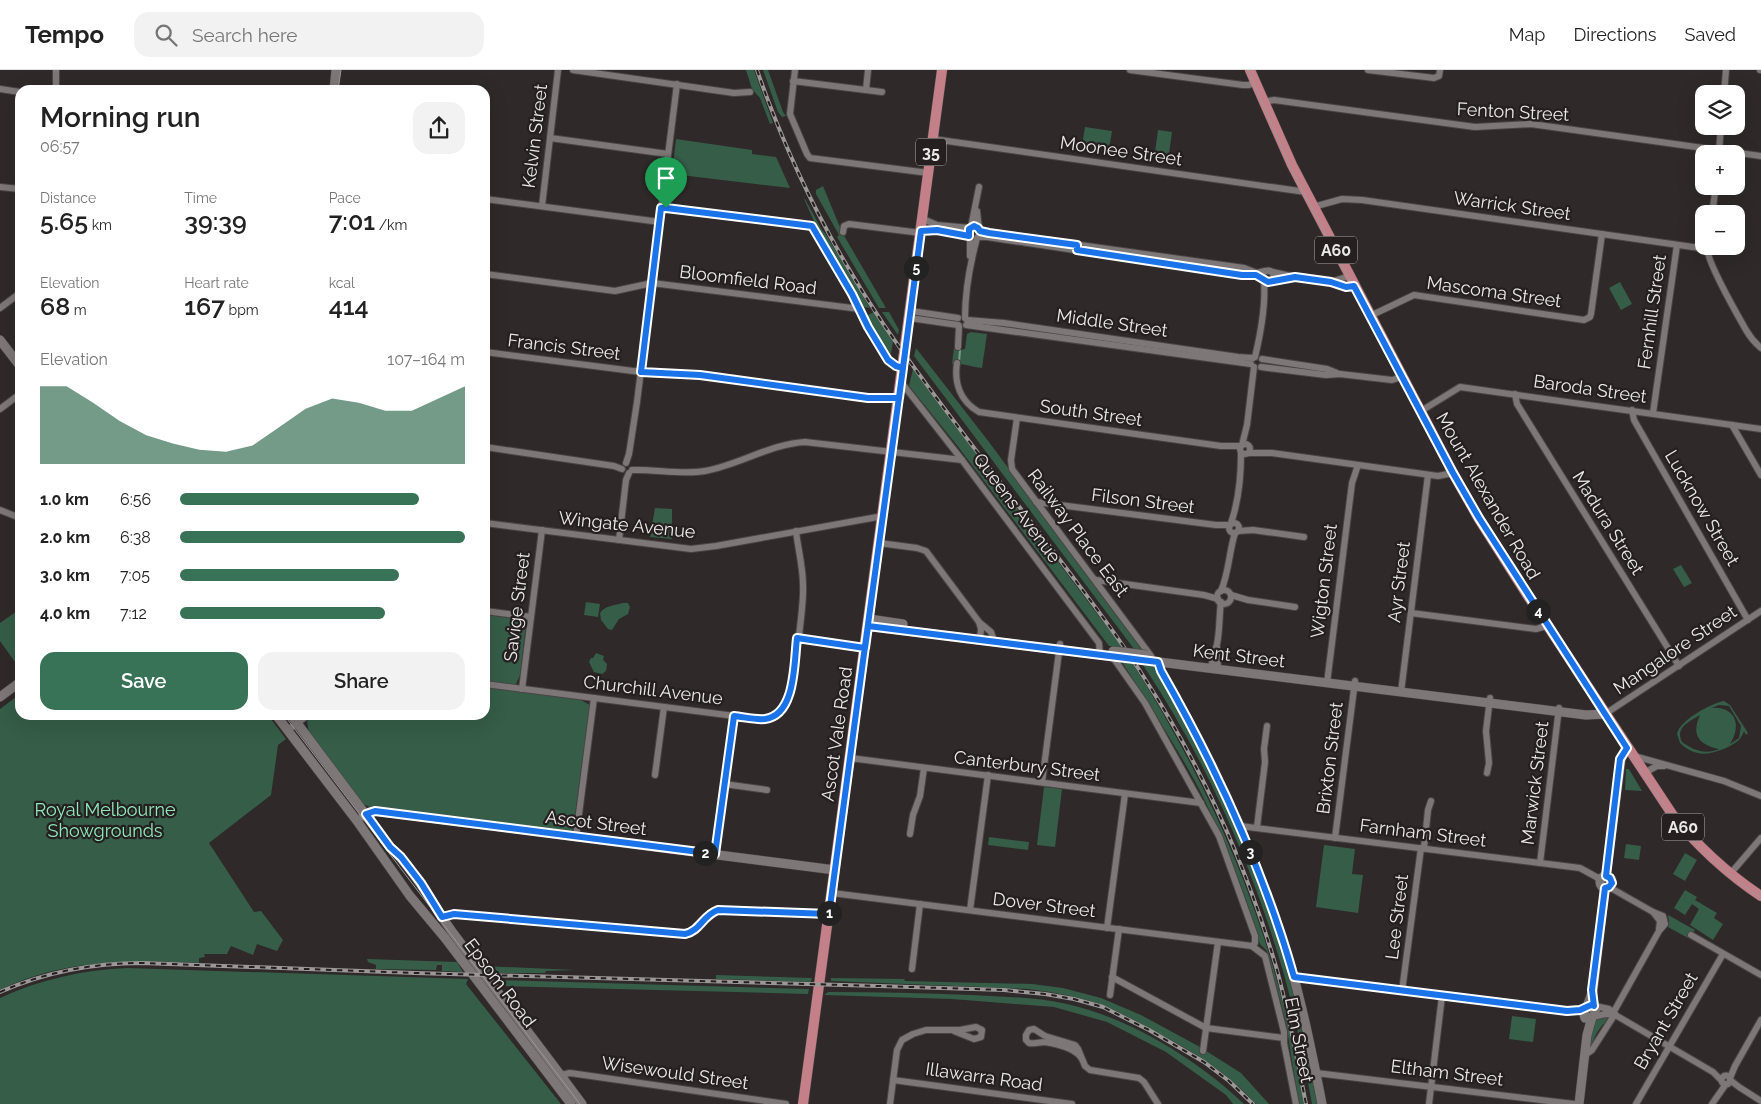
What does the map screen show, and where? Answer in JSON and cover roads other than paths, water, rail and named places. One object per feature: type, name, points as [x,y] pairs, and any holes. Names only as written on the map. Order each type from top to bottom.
[{"type":"main road","name":"Ascot Vale Road","points":[[804,1104],[942,70]]},
{"type":"main road","name":"Mount Alexander Road","points":[[1250,70],[1282,145],[1313,206],[1453,473],[1479,518],[1547,626],[1644,773],[1683,828],[1731,873],[1761,896]]},
{"type":"street","points":[[54,85],[56,70]]},
{"type":"street","points":[[334,85],[336,70]]},
{"type":"street","points":[[340,85],[342,70]]},
{"type":"street","name":"Kelvin Street","points":[[542,206],[558,70]]},
{"type":"street","points":[[574,70],[603,72],[734,93],[750,92]]},
{"type":"street","points":[[795,70],[790,114],[810,158],[929,173]]},
{"type":"street","points":[[866,90],[868,70]]},
{"type":"street","points":[[1130,70],[1243,85],[1249,85],[1254,82]]},
{"type":"street","points":[[1368,70],[1429,78],[1438,77],[1440,70]]},
{"type":"street","points":[[1725,85],[1726,70]]},
{"type":"street","points":[[55,80],[56,85]]},
{"type":"street","points":[[794,81],[882,92]]},
{"type":"street","points":[[619,540],[677,84]]},
{"type":"street","points":[[0,89],[15,91]]},
{"type":"street","name":"Fenton Street","points":[[1263,102],[1274,100],[1475,127],[1532,124],[1695,148]]},
{"type":"street","points":[[550,138],[668,154]]},
{"type":"street","name":"Moonee Street","points":[[933,139],[1306,192]]},
{"type":"street","name":"Fenton Street","points":[[1745,154],[1761,156]]},
{"type":"street","points":[[0,187],[15,188]]},
{"type":"street","points":[[958,347],[970,262],[968,231],[971,228],[979,187]]},
{"type":"street","name":"Warrick Street","points":[[1313,206],[1349,198],[1695,247]]},
{"type":"street","points":[[490,199],[660,222]]},
{"type":"street","points":[[970,262],[979,234],[976,205]]},
{"type":"street","points":[[661,208],[812,226],[888,360],[896,366],[903,368]]},
{"type":"street","points":[[923,219],[936,225],[971,228],[974,226],[979,234],[987,237],[1179,262],[1244,268],[1256,272],[1267,271],[1330,282],[1346,287],[1354,286]]},
{"type":"street","points":[[843,232],[844,226],[849,224],[921,232],[937,230],[973,238],[979,234]]},
{"type":"street","name":"Mascoma Street","points":[[1370,316],[1414,295],[1581,320],[1588,318],[1591,314],[1602,234]]},
{"type":"street","name":"Fernhill Street","points":[[1653,414],[1677,245]]},
{"type":"street","points":[[1708,255],[1746,330],[1761,348]]},
{"type":"street","points":[[1179,262],[1242,275],[1256,275],[1267,280],[1295,277]]},
{"type":"street","points":[[1267,271],[1262,275],[1267,280]]},
{"type":"street","points":[[1215,666],[1267,280],[1273,275],[1267,271]]},
{"type":"street","name":"Bloomfield Road","points":[[490,275],[615,291],[652,283],[860,309]]},
{"type":"street","points":[[1330,282],[1349,276]]},
{"type":"street","points":[[0,308],[15,297]]},
{"type":"street","name":"Middle Street","points":[[910,314],[962,322],[1004,323],[1245,358],[1257,362],[1327,369],[1340,374],[1392,380],[1402,377]]},
{"type":"street","points":[[0,340],[15,360]]},
{"type":"street","name":"Francis Street","points":[[490,353],[641,372],[700,375],[899,401]]},
{"type":"street","name":"South Street","points":[[957,363],[956,382],[963,396],[972,407],[980,412],[1428,475],[1442,476],[1453,473]]},
{"type":"street","name":"Queens Avenue","points":[[901,382],[1100,643],[1101,652]]},
{"type":"street","name":"Baroda Street","points":[[1421,411],[1460,387],[1761,429]]},
{"type":"street","name":"Madura Street","points":[[1515,394],[1518,404],[1679,666]]},
{"type":"street","points":[[0,409],[15,398]]},
{"type":"street","name":"Lucknow Street","points":[[1632,410],[1634,420],[1748,620]]},
{"type":"street","name":"Railway Place East","points":[[1016,418],[1011,460],[1012,469],[1096,580],[1152,659]]},
{"type":"street","points":[[1732,424],[1761,475]]},
{"type":"street","points":[[490,448],[627,468],[679,472],[706,471],[798,442],[823,443],[962,460]]},
{"type":"street","name":"Wigton Street","points":[[1327,681],[1354,464]]},
{"type":"street","name":"Ayr Street","points":[[1401,690],[1428,475]]},
{"type":"street","name":"Filson Street","points":[[1036,502],[1304,537]]},
{"type":"street","points":[[0,510],[15,516]]},
{"type":"street","name":"Wingate Avenue","points":[[490,524],[691,549],[883,516]]},
{"type":"street","name":"Savige Street","points":[[522,688],[542,530]]},
{"type":"street","name":"Churchill Avenue","points":[[490,685],[734,716],[765,719],[771,717],[782,711],[789,696],[797,638],[803,584],[796,531]]},
{"type":"street","points":[[879,544],[917,548],[926,551],[979,622],[991,632],[994,638]]},
{"type":"street","points":[[1096,580],[1295,606]]},
{"type":"street","name":"Mangalore Street","points":[[1605,714],[1761,611]]},
{"type":"street","points":[[490,612],[531,617]]},
{"type":"street","points":[[1411,613],[1536,629],[1547,626]]},
{"type":"street","points":[[979,622],[980,636]]},
{"type":"street","name":"Kent Street","points":[[868,623],[1490,701],[1595,716],[1605,714]]},
{"type":"street","points":[[797,638],[865,648]]},
{"type":"street","points":[[1042,782],[1059,647]]},
{"type":"street","points":[[1115,655],[1145,703],[1218,836],[1255,936],[1254,945]]},
{"type":"street","points":[[1152,659],[1161,671],[1201,741],[1240,826],[1276,920],[1294,977],[1322,1104]]},
{"type":"street","name":"Brixton Street","points":[[1335,838],[1355,684]]},
{"type":"street","points":[[0,697],[15,686]]},
{"type":"street","points":[[576,837],[594,698]]},
{"type":"street","points":[[1487,774],[1489,763],[1486,731],[1490,701]]},
{"type":"street","name":"Kent Street","points":[[1559,710],[1585,711],[1599,705]]},
{"type":"street","points":[[655,775],[664,707]]},
{"type":"street","name":"Marwick Street","points":[[1540,862],[1559,710]]},
{"type":"street","points":[[715,854],[734,716]]},
{"type":"street","name":"Epsom Road","points":[[282,720],[410,896],[445,938],[571,1104]]},
{"type":"street","name":"Epsom Road","points":[[295,720],[390,847],[401,857],[421,883],[442,917],[582,1104]]},
{"type":"street","points":[[288,730],[301,720]]},
{"type":"street","points":[[1257,827],[1265,762],[1264,749],[1267,726]]},
{"type":"street","points":[[1585,1055],[1592,1050],[1614,1015],[1663,921],[1663,916],[1600,885],[1603,877],[1620,759],[1630,752],[1665,766],[1724,781],[1761,796]]},
{"type":"street","name":"Canterbury Street","points":[[850,758],[1201,803]]},
{"type":"street","points":[[1644,773],[1657,766],[1665,766]]},
{"type":"street","points":[[910,834],[913,815],[920,796],[924,768]]},
{"type":"street","points":[[970,910],[988,775]]},
{"type":"street","points":[[724,784],[767,790]]},
{"type":"street","points":[[1107,928],[1125,794]]},
{"type":"street","name":"Lee Street","points":[[1402,990],[1422,848],[1431,801]]},
{"type":"street","name":"Ascot Street","points":[[366,814],[375,811],[835,870]]},
{"type":"street","points":[[357,821],[366,814]]},
{"type":"street","name":"Farnham Street","points":[[1240,826],[1540,862],[1580,868],[1603,877]]},
{"type":"street","points":[[1731,873],[1761,838]]},
{"type":"street","points":[[1579,1104],[1592,990],[1607,887]]},
{"type":"street","name":"Dover Street","points":[[832,893],[1254,945]]},
{"type":"street","points":[[912,969],[920,904]]},
{"type":"street","points":[[442,917],[454,914],[685,934],[696,930],[707,916],[718,910],[829,914]]},
{"type":"street","points":[[1110,995],[1118,929]]},
{"type":"street","points":[[1691,935],[1761,975]]},
{"type":"street","points":[[1203,1051],[1218,942]]},
{"type":"street","name":"Elm Street","points":[[1254,945],[1264,954],[1283,1029],[1296,1104]]},
{"type":"street","name":"Bryant Street","points":[[1636,1104],[1723,954]]},
{"type":"street","points":[[1112,977],[1206,1028],[1284,1038]]},
{"type":"street","points":[[1294,977],[1564,1011],[1614,1015]]},
{"type":"street","points":[[1429,1104],[1442,996]]},
{"type":"street","points":[[1590,1012],[1608,1009],[1614,1015],[1761,1101]]},
{"type":"street","points":[[1712,1104],[1761,1020]]},
{"type":"street","points":[[1082,1059],[1078,1053],[1070,1049],[1044,1042],[1029,1043],[1026,1039],[1026,1034],[1029,1030],[1034,1029],[1045,1036],[1072,1044],[1078,1048],[1085,1066],[1090,1070],[1141,1079],[1158,1104]]},
{"type":"street","points":[[890,1104],[897,1050],[902,1040],[926,1030],[954,1031]]},
{"type":"street","name":"Wisewould Street","points":[[561,1075],[570,1073],[786,1104]]},
{"type":"street","name":"Eltham Street","points":[[1316,1073],[1574,1104]]},
{"type":"street","name":"Illawarra Road","points":[[893,1080],[1072,1104]]},
{"type":"waterway","points":[[959,362],[960,350]]},
{"type":"tram line","points":[[339,85],[341,70]]},
{"type":"tram line","points":[[1248,70],[1290,166],[1451,474],[1478,520],[1532,606],[1671,815],[1690,838],[1713,860],[1761,898]]},
{"type":"tram line","points":[[288,720],[580,1104]]},
{"type":"railway","points":[[757,70],[782,137],[812,202],[865,295],[928,387],[1117,636],[1186,748],[1222,820],[1265,932],[1285,1003],[1306,1104]]},
{"type":"railway","points":[[0,992],[52,974],[124,963],[1004,990],[1045,994],[1103,1007],[1149,1030],[1204,1062],[1229,1081],[1253,1104]]},
{"type":"park label","name":"Royal Melbourne Showgrounds","points":[[105,820]]}]
